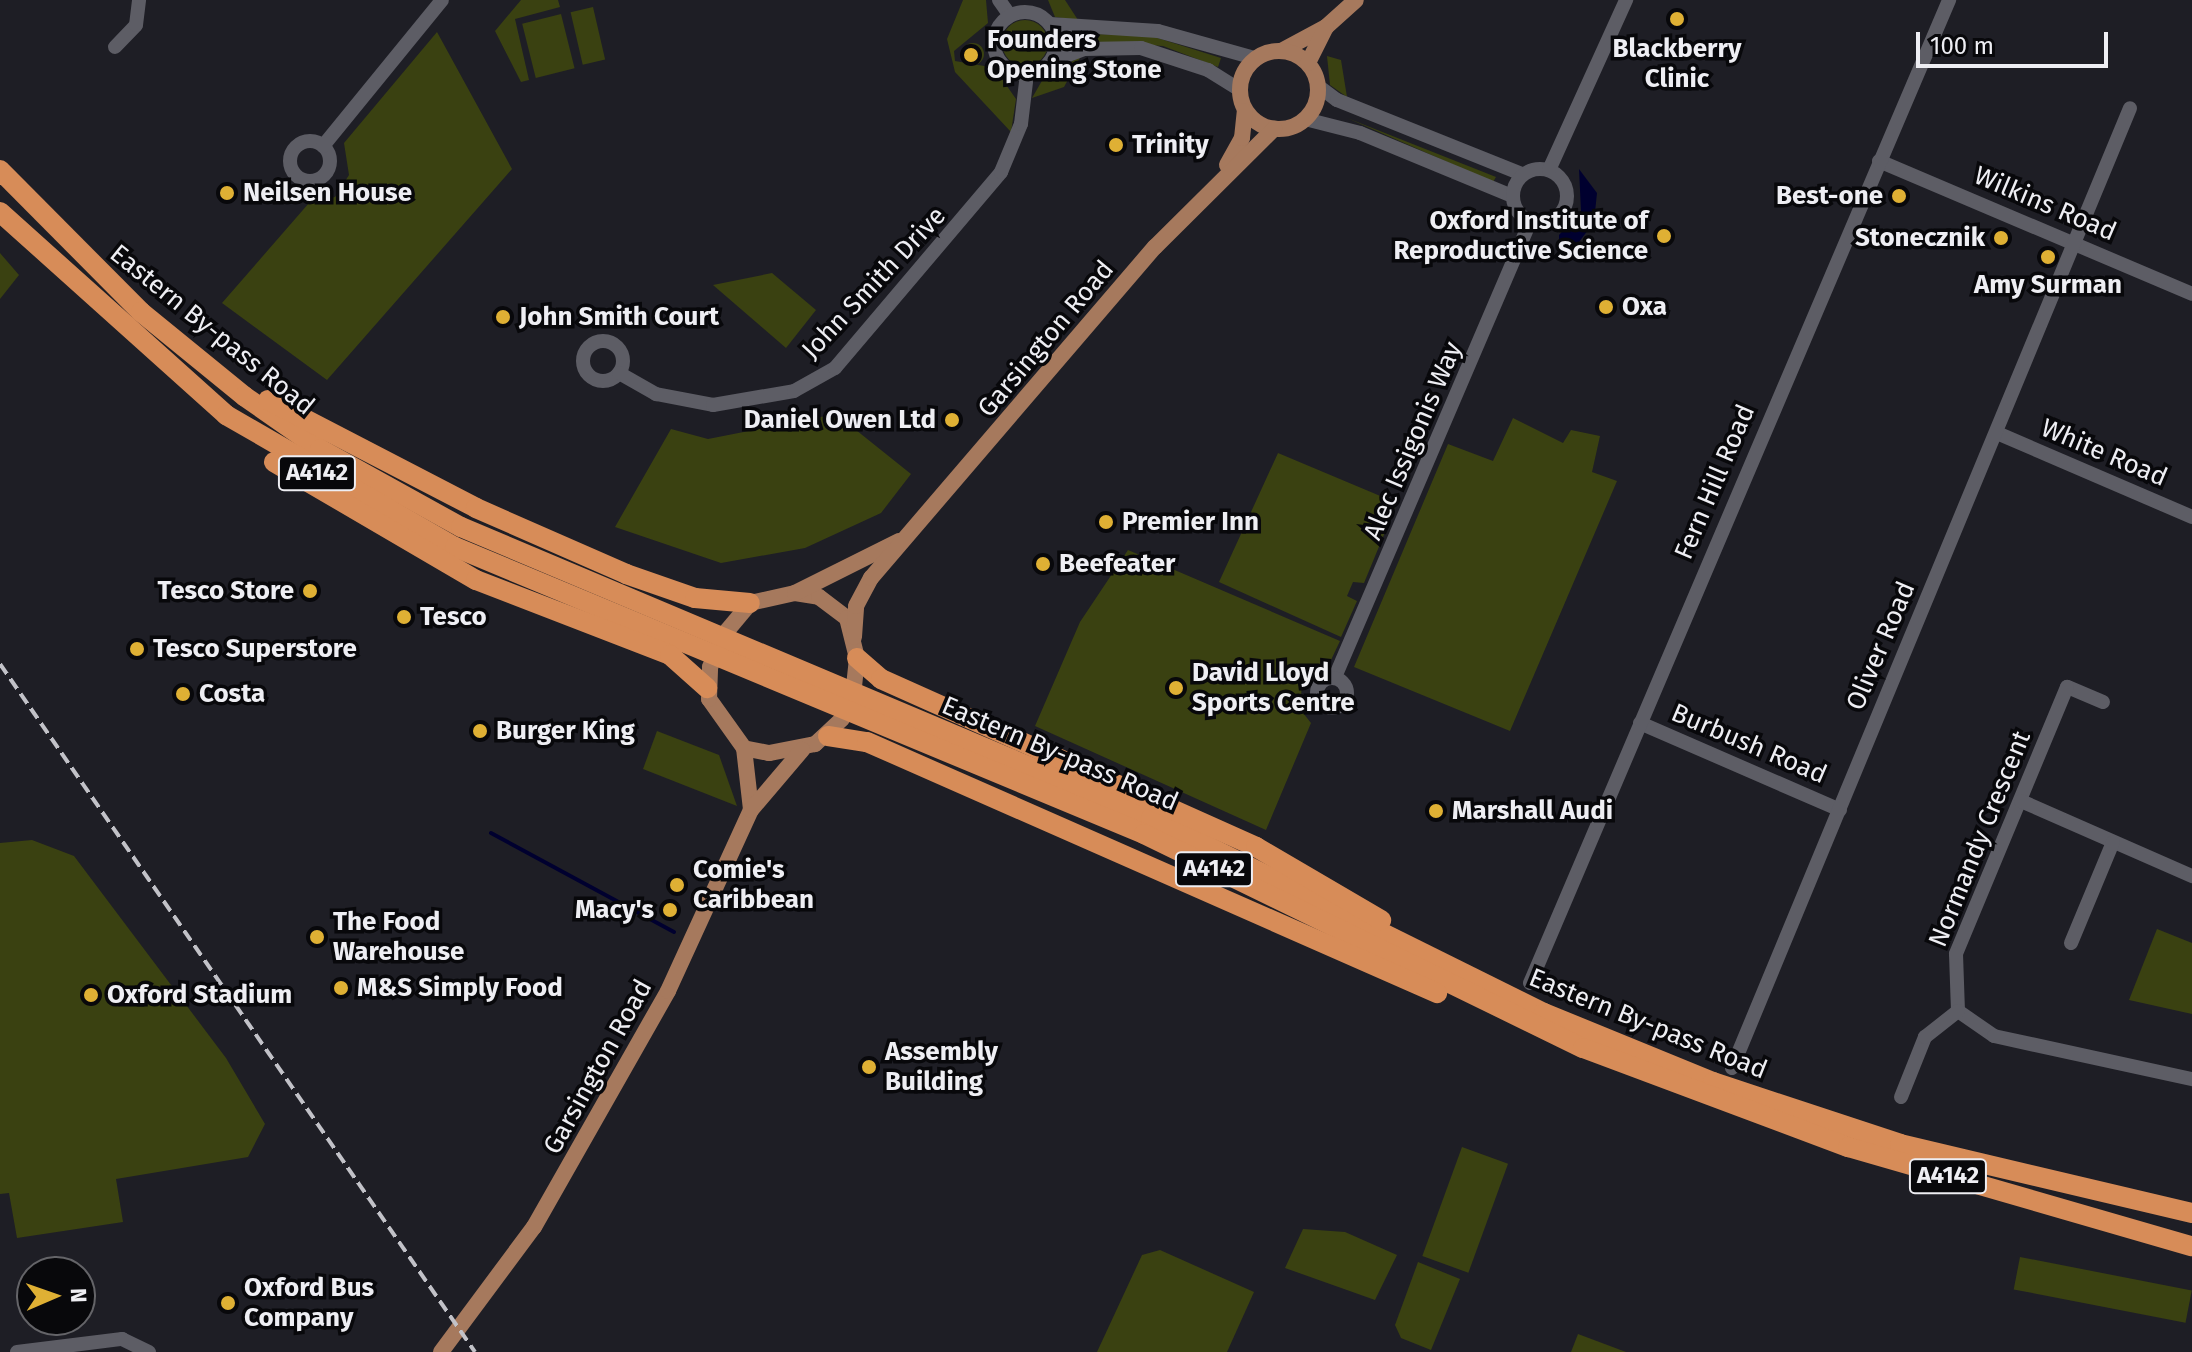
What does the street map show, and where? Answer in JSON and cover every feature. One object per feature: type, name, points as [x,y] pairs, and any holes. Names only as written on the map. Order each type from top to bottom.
[{"type":"highway","name":"Eastern By-pass Road","points":[[0,170],[117,290],[244,396],[320,449],[461,527],[694,639]]},
{"type":"highway","name":"Eastern By-pass Road","points":[[0,212],[226,415],[455,547],[694,639],[881,716],[1151,818],[1544,1013],[1713,1082],[1900,1144],[2192,1213]]},
{"type":"highway","points":[[244,396],[268,400],[476,508],[626,574],[695,598],[750,603]]},
{"type":"highway","points":[[226,415],[247,444],[389,534],[476,580],[670,655],[707,688]]},
{"type":"highway","points":[[857,658],[881,679],[1256,847],[1358,905],[1409,947]]},
{"type":"highway","name":"Eastern By-pass Road","points":[[881,716],[1144,834],[1542,1031],[1848,1147],[2192,1246]]},
{"type":"highway","points":[[828,736],[867,742],[1135,865],[1542,1031]]},
{"type":"main road","points":[[1220,177],[1242,138],[1245,111],[1240,90],[1255,58],[1283,50],[1326,27],[1356,0]]},
{"type":"main road","points":[[1308,63],[1326,27]]},
{"type":"main road","points":[[1220,177],[1274,129],[1305,119],[1317,85],[1308,63],[1283,50]]},
{"type":"main road","points":[[1245,111],[1274,129]]},
{"type":"main road","name":"Garsington Road","points":[[854,637],[856,606],[871,578],[1220,177]]},
{"type":"main road","points":[[751,810],[744,748],[718,722],[707,688],[726,632],[750,603],[795,593],[911,535]]},
{"type":"main road","points":[[744,748],[802,750],[828,736],[854,689],[857,658],[854,637],[835,605],[795,593]]},
{"type":"main road","name":"Garsington Road","points":[[441,1352],[460,1334],[534,1227],[655,1016],[751,810],[802,750]]},
{"type":"street","points":[[115,47],[136,25],[139,0]]},
{"type":"street","points":[[323,146],[442,0]]},
{"type":"street","points":[[999,0],[1010,16]]},
{"type":"street","points":[[1549,170],[1626,0]]},
{"type":"street","name":"Fern Hill Road","points":[[1530,983],[1949,0]]},
{"type":"street","points":[[1240,90],[1208,70],[1141,48],[1084,49],[1027,74],[1006,68],[995,53],[995,35],[1010,16],[1030,12],[1050,24],[1158,31],[1255,58]]},
{"type":"street","points":[[1050,24],[1056,40],[1050,62]]},
{"type":"street","name":"John Smith Drive","points":[[619,373],[656,394],[713,405],[794,391],[835,368],[1001,172],[1021,124],[1027,74]]},
{"type":"street","points":[[1305,119],[1360,133],[1512,196],[1530,221],[1547,222],[1565,206],[1563,181],[1549,170],[1522,174],[1337,100],[1317,85]]},
{"type":"street","name":"Oliver Road","points":[[1732,1068],[2130,108]]},
{"type":"street","name":"Wilkins Road","points":[[1879,161],[2192,294]]},
{"type":"street","points":[[1512,196],[1522,174]]},
{"type":"street","name":"Alec Issigonis Way","points":[[1335,677],[1530,221]]},
{"type":"street","name":"White Road","points":[[1997,433],[2192,517]]},
{"type":"street","name":"Normandy Crescent","points":[[1958,1011],[1956,954],[2070,681],[2103,702]]},
{"type":"street","name":"Burbush Road","points":[[1640,723],[1840,810]]},
{"type":"street","points":[[2021,801],[2192,876]]},
{"type":"street","points":[[2071,943],[2113,842]]},
{"type":"street","points":[[1901,1097],[1925,1037],[1958,1011],[1994,1036],[2192,1079]]},
{"type":"street","points":[[17,1352],[122,1339],[149,1352]]},
{"type":"green space","points":[[521,0],[558,0],[560,7],[515,19],[529,80],[521,82],[495,31]]},
{"type":"green space","points":[[963,0],[986,0],[988,23],[954,51],[955,61],[990,67],[1002,79],[1016,99],[1011,132],[955,72],[947,39]]},
{"type":"green space","points":[[1048,0],[1065,0],[1078,20],[1055,17]]},
{"type":"green space","points":[[593,7],[605,60],[583,65],[571,12]]},
{"type":"green space","points":[[561,14],[575,68],[536,78],[522,24]]},
{"type":"green space","points":[[1025,20],[1041,27],[1048,43],[1041,59],[1025,66],[1009,59],[1002,43],[1009,27]]},
{"type":"green space","points":[[437,32],[512,169],[327,380],[222,303],[309,203],[335,197],[349,175],[344,143]]},
{"type":"green space","points":[[1086,34],[1148,35],[1221,58],[1218,67],[1163,46],[1087,41]]},
{"type":"green space","points":[[969,43],[977,43],[984,54],[977,65],[969,65],[962,58],[962,50]]},
{"type":"green space","points":[[1081,56],[1064,87],[1032,98],[1043,79]]},
{"type":"green space","points":[[1327,56],[1341,60],[1347,97],[1330,85]]},
{"type":"green space","points":[[1347,118],[1496,177],[1493,182]]},
{"type":"green space","points":[[0,253],[19,275],[0,299]]},
{"type":"green space","points":[[772,273],[816,310],[786,348],[713,285]]},
{"type":"green space","points":[[836,414],[911,474],[881,513],[805,548],[721,563],[615,527],[671,429],[708,439]]},
{"type":"green space","points":[[1513,418],[1563,443],[1571,430],[1600,436],[1592,472],[1617,481],[1510,731],[1354,667],[1448,444],[1493,461]]},
{"type":"green space","points":[[1278,453],[1397,503],[1364,583],[1353,582],[1347,596],[1357,601],[1341,637],[1219,582]]},
{"type":"green space","name":"David Lloyd Sports Centre","points":[[1128,550],[1340,641],[1331,660],[1302,683],[1300,709],[1311,723],[1266,830],[1035,726],[1080,622]]},
{"type":"green space","points":[[657,731],[719,755],[737,806],[643,769]]},
{"type":"green space","name":"Oxford Stadium","points":[[32,840],[74,856],[226,1058],[265,1124],[248,1157],[116,1179],[123,1222],[17,1238],[9,1193],[0,1194],[0,843]]},
{"type":"green space","points":[[2157,929],[2192,943],[2192,1014],[2129,1000]]},
{"type":"green space","points":[[1462,1147],[1508,1164],[1468,1273],[1422,1256]]},
{"type":"green space","points":[[1303,1229],[1345,1232],[1397,1255],[1375,1300],[1285,1268]]},
{"type":"green space","points":[[1160,1250],[1254,1292],[1227,1352],[1097,1352],[1142,1255]]},
{"type":"green space","points":[[2020,1257],[2192,1290],[2185,1323],[2014,1289]]},
{"type":"green space","points":[[1418,1262],[1460,1279],[1431,1350],[1401,1338],[1395,1325]]},
{"type":"green space","points":[[1578,1334],[1626,1352],[1571,1352]]},
{"type":"shaded area","points":[[1579,169],[1597,193],[1594,222],[1579,242],[1559,248],[1559,235],[1581,211]]},
{"type":"waterway","points":[[491,833],[674,932]]},
{"type":"railway","points":[[0,664],[475,1352]]},
{"type":"place","name":"Blackberry Clinic","points":[[1677,19]]},
{"type":"place","name":"Founders Opening Stone","points":[[971,55]]},
{"type":"place","name":"Trinity","points":[[1116,145]]},
{"type":"place","name":"Neilsen House","points":[[227,193]]},
{"type":"place","name":"Best-one","points":[[1899,196]]},
{"type":"place","name":"Oxford Institute of Reproductive Science","points":[[1664,236]]},
{"type":"place","name":"Stonecznik","points":[[2001,238]]},
{"type":"place","name":"Amy Surman","points":[[2048,257]]},
{"type":"place","name":"Oxa","points":[[1606,307]]},
{"type":"place","name":"John Smith Court","points":[[503,317]]},
{"type":"place","name":"Daniel Owen Ltd","points":[[952,420]]},
{"type":"place","name":"Premier Inn","points":[[1106,522]]},
{"type":"place","name":"Beefeater","points":[[1043,564]]},
{"type":"place","name":"Tesco Store","points":[[310,591]]},
{"type":"place","name":"Tesco","points":[[404,617]]},
{"type":"place","name":"Tesco Superstore","points":[[137,649]]},
{"type":"place","name":"David Lloyd Sports Centre","points":[[1176,688]]},
{"type":"place","name":"Costa","points":[[183,694]]},
{"type":"place","name":"Burger King","points":[[480,731]]},
{"type":"place","name":"Marshall Audi","points":[[1436,811]]},
{"type":"place","name":"Comie's Caribbean","points":[[677,885]]},
{"type":"place","name":"Macy's","points":[[670,910]]},
{"type":"place","name":"The Food Warehouse","points":[[317,937]]},
{"type":"place","name":"M&S Simply Food","points":[[341,988]]},
{"type":"place","name":"Oxford Stadium","points":[[91,995]]},
{"type":"place","name":"Assembly Building","points":[[869,1067]]},
{"type":"place","name":"Oxford Bus Company","points":[[228,1303]]}]
